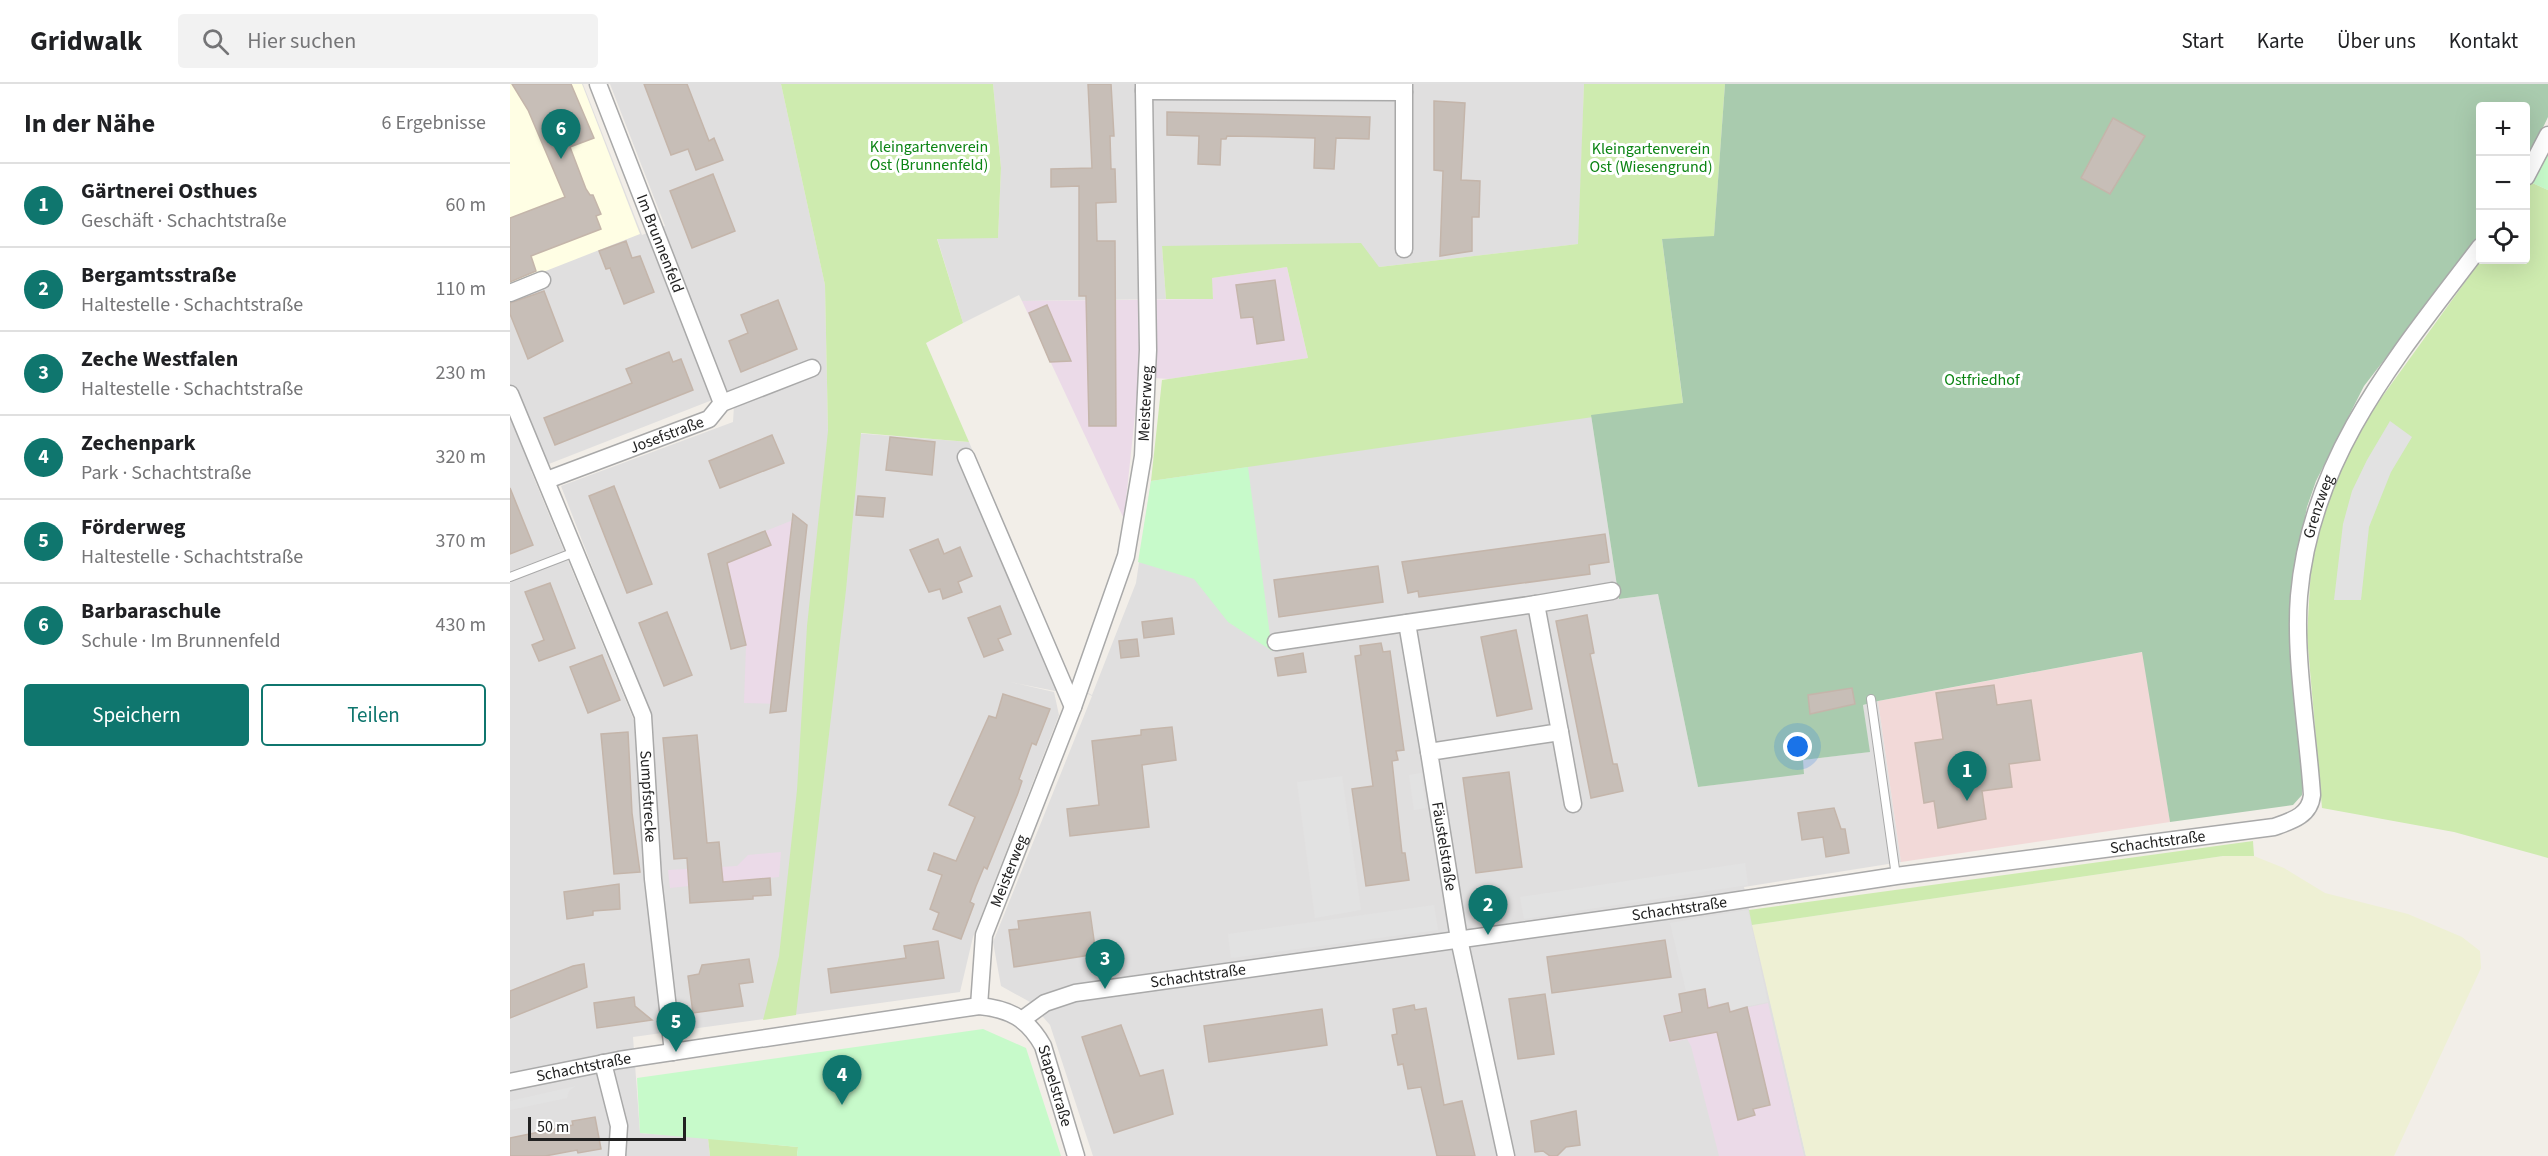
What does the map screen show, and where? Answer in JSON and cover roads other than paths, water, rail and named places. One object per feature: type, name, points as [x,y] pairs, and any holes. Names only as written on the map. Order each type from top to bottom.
[{"type":"street","name":"Im Brunnenfeld","points":[[597,84],[722,403]]},
{"type":"street","points":[[1144,87],[1404,88],[1404,249]]},
{"type":"street","name":"Meisterweg","points":[[979,1006],[984,935],[1073,707],[1119,584],[1126,556],[1143,456],[1149,290],[1144,87]]},
{"type":"street","points":[[2530,169],[2548,135]]},
{"type":"street","name":"Grenzweg","points":[[2307,810],[2312,795],[2299,618],[2302,567],[2316,509],[2340,448],[2377,387],[2476,254]]},
{"type":"street","points":[[510,292],[543,280]]},
{"type":"street","name":"Josefstraße","points":[[547,480],[709,419],[722,403],[812,368]]},
{"type":"street","name":"Sumpfstrecke","points":[[510,394],[643,716],[653,879],[673,1052]]},
{"type":"street","points":[[966,457],[1073,707]]},
{"type":"street","points":[[1276,642],[1612,591]]},
{"type":"street","points":[[1536,604],[1573,804]]},
{"type":"street","name":"Fäustelstraße","points":[[1407,623],[1459,939],[1506,1156]]},
{"type":"street","points":[[1429,752],[1560,732]]},
{"type":"street","name":"Schachtstraße","points":[[510,1082],[603,1063],[979,1006],[998,1008],[1023,1019],[1045,1003],[1075,993],[1896,876],[2274,827],[2294,820],[2307,810]]},
{"type":"street","name":"Stapelstraße","points":[[1023,1019],[1043,1046],[1076,1156]]},
{"type":"street","points":[[603,1063],[619,1125],[616,1156]]},
{"type":"lane","points":[[510,577],[575,552]]},
{"type":"lane","points":[[1871,699],[1896,876]]},
{"type":"place","name":"Barbaraschule","points":[[561,159]]},
{"type":"place","name":"Gärtnerei Osthues","points":[[1967,801]]},
{"type":"place","name":"Bergamtsstraße","points":[[1488,935]]},
{"type":"place","name":"Zeche Westfalen","points":[[1105,989]]},
{"type":"place","name":"Förderweg","points":[[676,1052]]},
{"type":"place","name":"Zechenpark","points":[[842,1105]]},
{"type":"park label","name":"Kleingartenverein Ost (Brunnenfeld)","points":[[929,156]]},
{"type":"park label","name":"Kleingartenverein Ost (Wiesengrund)","points":[[1651,158]]},
{"type":"park label","name":"Ostfriedhof","points":[[1982,380]]}]
